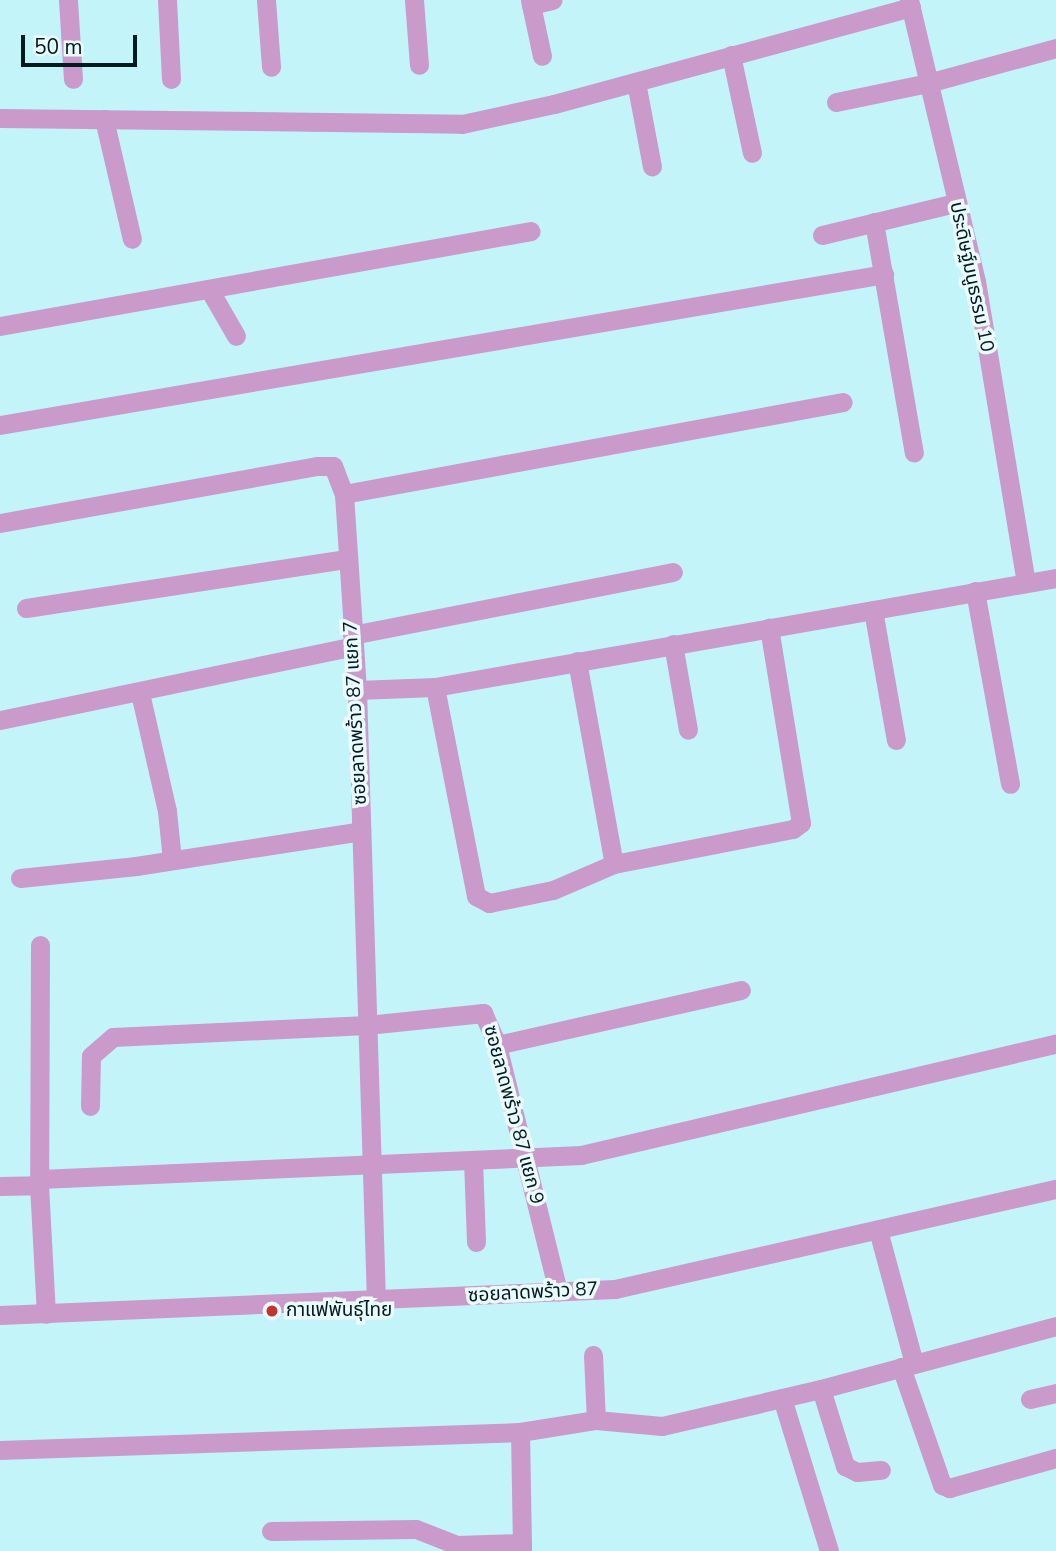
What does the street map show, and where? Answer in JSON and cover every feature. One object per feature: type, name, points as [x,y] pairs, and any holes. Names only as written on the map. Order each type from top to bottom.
[{"type":"street","points":[[68,0],[73,79]]},
{"type":"street","points":[[167,0],[171,79]]},
{"type":"street","points":[[266,0],[271,67]]},
{"type":"street","points":[[414,0],[419,65]]},
{"type":"street","points":[[542,56],[531,3],[552,0]]},
{"type":"street","points":[[0,118],[462,124],[636,82],[910,3]]},
{"type":"street","name":"ประดิษฐ์มนูธรรม 10","points":[[910,3],[975,281],[1026,582]]},
{"type":"street","points":[[836,102],[928,83],[1056,48]]},
{"type":"street","points":[[731,55],[752,153]]},
{"type":"street","points":[[636,82],[652,167]]},
{"type":"street","points":[[104,119],[132,239]]},
{"type":"street","points":[[822,234],[955,203]]},
{"type":"street","points":[[874,222],[914,453]]},
{"type":"street","points":[[0,326],[531,231]]},
{"type":"street","points":[[0,425],[884,274]]},
{"type":"street","points":[[209,289],[236,336]]},
{"type":"street","points":[[344,494],[843,402]]},
{"type":"street","name":"ซอยลาดพร้าว 87 แยก 7","points":[[0,523],[333,466],[344,494],[357,690],[376,1300]]},
{"type":"street","points":[[26,608],[348,559]]},
{"type":"street","points":[[0,720],[140,693],[353,641],[673,572]]},
{"type":"street","points":[[357,690],[435,687],[1056,578]]},
{"type":"street","points":[[975,591],[1010,785]]},
{"type":"street","points":[[873,610],[896,740]]},
{"type":"street","points":[[435,687],[476,896],[482,902],[553,890],[614,864],[793,829],[801,823],[769,628]]},
{"type":"street","points":[[673,644],[688,730]]},
{"type":"street","points":[[577,661],[614,864]]},
{"type":"street","points":[[140,693],[167,811],[172,860]]},
{"type":"street","points":[[20,878],[172,860],[361,831]]},
{"type":"street","points":[[40,946],[39,1182],[46,1314]]},
{"type":"street","points":[[497,1045],[741,990]]},
{"type":"street","name":"ซอยลาดพร้าว 87 แยก 9","points":[[90,1106],[91,1056],[113,1037],[367,1025],[473,1011],[488,1018],[497,1045],[558,1292]]},
{"type":"street","points":[[0,1186],[472,1160],[527,1161],[581,1156],[1056,1044]]},
{"type":"street","points":[[472,1160],[476,1242]]},
{"type":"street","name":"ซอยลาดพร้าว 87","points":[[0,1315],[558,1292],[647,1283],[1056,1189]]},
{"type":"street","points":[[878,1230],[907,1365],[942,1485],[949,1488],[1056,1458]]},
{"type":"street","points":[[0,1450],[520,1432],[596,1420],[662,1426],[821,1390],[1056,1326]]},
{"type":"street","points":[[593,1355],[596,1420]]},
{"type":"street","points":[[821,1390],[845,1466],[857,1472],[881,1470]]},
{"type":"street","points":[[1030,1399],[1056,1393]]},
{"type":"street","points":[[782,1398],[829,1551]]},
{"type":"street","points":[[271,1531],[416,1529],[457,1545],[522,1547],[520,1432]]},
{"type":"place","name":"กาแฟพันธ์ุไทย","points":[[272,1311]]}]
